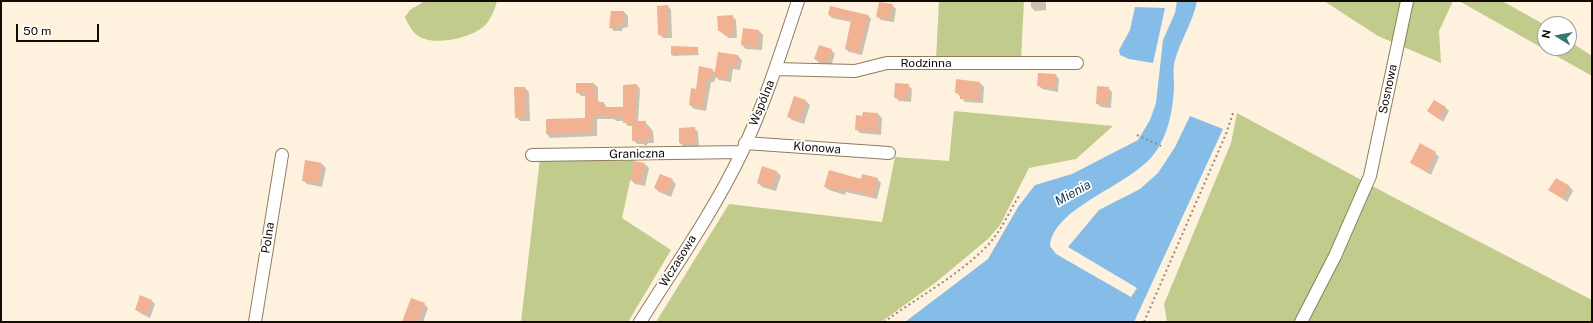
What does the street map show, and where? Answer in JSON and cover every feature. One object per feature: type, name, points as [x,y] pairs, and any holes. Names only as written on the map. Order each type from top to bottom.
[{"type":"street","name":"Wspólna","points":[[716,200],[744,148],[775,69],[798,1]]},
{"type":"street","name":"Sosnowa","points":[[1301,322],[1335,256],[1370,176],[1407,1]]},
{"type":"street","name":"Rodzinna","points":[[775,69],[855,71],[887,63],[1077,63]]},
{"type":"street","name":"Klonowa","points":[[744,148],[888,153]]},
{"type":"street","name":"Graniczna","points":[[532,155],[744,148]]},
{"type":"street","name":"Polna","points":[[255,322],[282,155]]},
{"type":"street","name":"Wczasowa","points":[[640,322],[716,200]]},
{"type":"path","points":[[1144,322],[1226,134],[1233,113]]},
{"type":"path","points":[[1137,135],[1161,146]]},
{"type":"path","points":[[884,322],[940,284],[988,244],[1019,196]]},
{"type":"green space","points":[[425,1],[497,1],[487,23],[476,32],[445,41],[437,41],[422,38],[416,35],[405,17],[410,10]]},
{"type":"green space","points":[[939,1],[1024,1],[1021,59],[936,59]]},
{"type":"green space","points":[[1324,1],[1453,1],[1439,31],[1441,63],[1378,36]]},
{"type":"green space","points":[[1459,1],[1502,1],[1537,21],[1537,45]]},
{"type":"green space","points":[[1577,46],[1592,56],[1592,76],[1557,56],[1577,56]]},
{"type":"green space","points":[[954,111],[1113,126],[1076,159],[1029,168],[1000,225],[988,239],[935,283],[881,322],[656,322],[729,204],[882,222],[895,157],[949,161]]},
{"type":"green space","points":[[1237,113],[1391,196],[1592,300],[1592,322],[1167,322],[1164,304],[1231,143]]},
{"type":"green space","points":[[540,158],[635,158],[622,218],[671,250],[628,322],[521,322]]},
{"type":"water","name":"Mienia","points":[[1177,1],[1197,1],[1176,56],[1174,64],[1174,88],[1169,122],[1159,147],[1143,166],[1094,197],[1064,220],[1054,232],[1050,246],[1056,254],[1131,297],[1137,288],[1068,247],[1099,210],[1140,189],[1158,173],[1175,147],[1190,116],[1223,129],[1134,322],[905,322],[988,259],[1018,207],[1035,185],[1072,174],[1138,140],[1150,120],[1156,103],[1163,40],[1175,13]]},
{"type":"water","points":[[1135,7],[1165,8],[1153,63],[1129,59],[1120,55],[1119,50],[1130,30]]},
{"type":"building","points":[[879,2],[893,4],[890,19],[876,17]]},
{"type":"building","points":[[668,5],[668,34],[658,35],[657,6]]},
{"type":"building","points":[[830,6],[868,15],[859,53],[845,49],[851,20],[828,15]]},
{"type":"building","points":[[611,11],[624,11],[625,24],[619,24],[618,28],[609,28]]},
{"type":"building","points":[[733,15],[734,35],[724,35],[724,31],[718,31],[717,16]]},
{"type":"building","points":[[743,28],[759,30],[758,47],[741,45]]},
{"type":"building","points":[[819,45],[832,49],[827,63],[814,59]]},
{"type":"building","points":[[671,46],[698,47],[698,53],[671,55]]},
{"type":"building","points":[[718,52],[738,55],[737,67],[729,66],[727,79],[714,77]]},
{"type":"building","points":[[699,66],[713,69],[711,79],[707,78],[703,108],[689,105],[691,88],[696,89]]},
{"type":"building","points":[[1038,73],[1056,74],[1055,89],[1037,86]]},
{"type":"building","points":[[956,79],[980,82],[979,100],[960,99],[960,93],[955,93]]},
{"type":"building","points":[[576,83],[594,83],[595,98],[597,98],[597,102],[604,102],[604,107],[623,107],[623,85],[637,84],[635,121],[646,121],[646,127],[650,127],[651,140],[644,140],[641,143],[639,140],[632,141],[632,123],[623,123],[623,118],[612,118],[612,116],[594,116],[594,132],[546,134],[546,119],[585,118],[585,92],[576,93]]},
{"type":"building","points":[[895,83],[909,84],[908,99],[894,98]]},
{"type":"building","points":[[1097,86],[1109,87],[1108,104],[1096,104]]},
{"type":"building","points":[[514,87],[525,87],[526,117],[515,118]]},
{"type":"building","points":[[794,96],[806,100],[800,121],[787,117]]},
{"type":"building","points":[[1434,100],[1446,107],[1439,119],[1427,111]]},
{"type":"building","points":[[863,112],[878,113],[877,131],[855,130],[856,115],[862,116]]},
{"type":"building","points":[[695,127],[695,143],[679,143],[679,128]]},
{"type":"building","points":[[1420,143],[1436,152],[1427,172],[1410,163]]},
{"type":"building","points":[[305,160],[322,163],[318,184],[302,181]]},
{"type":"building","points":[[634,161],[645,163],[641,183],[630,180]]},
{"type":"building","points":[[762,166],[777,171],[772,188],[757,183]]},
{"type":"building","points":[[829,170],[861,179],[862,174],[878,178],[873,196],[842,188],[841,191],[824,187]]},
{"type":"building","points":[[660,174],[673,179],[667,193],[654,188]]},
{"type":"building","points":[[1556,178],[1570,186],[1563,199],[1548,190]]},
{"type":"building","points":[[140,295],[152,300],[146,315],[135,310]]},
{"type":"building","points":[[411,298],[425,303],[418,322],[402,322]]}]
